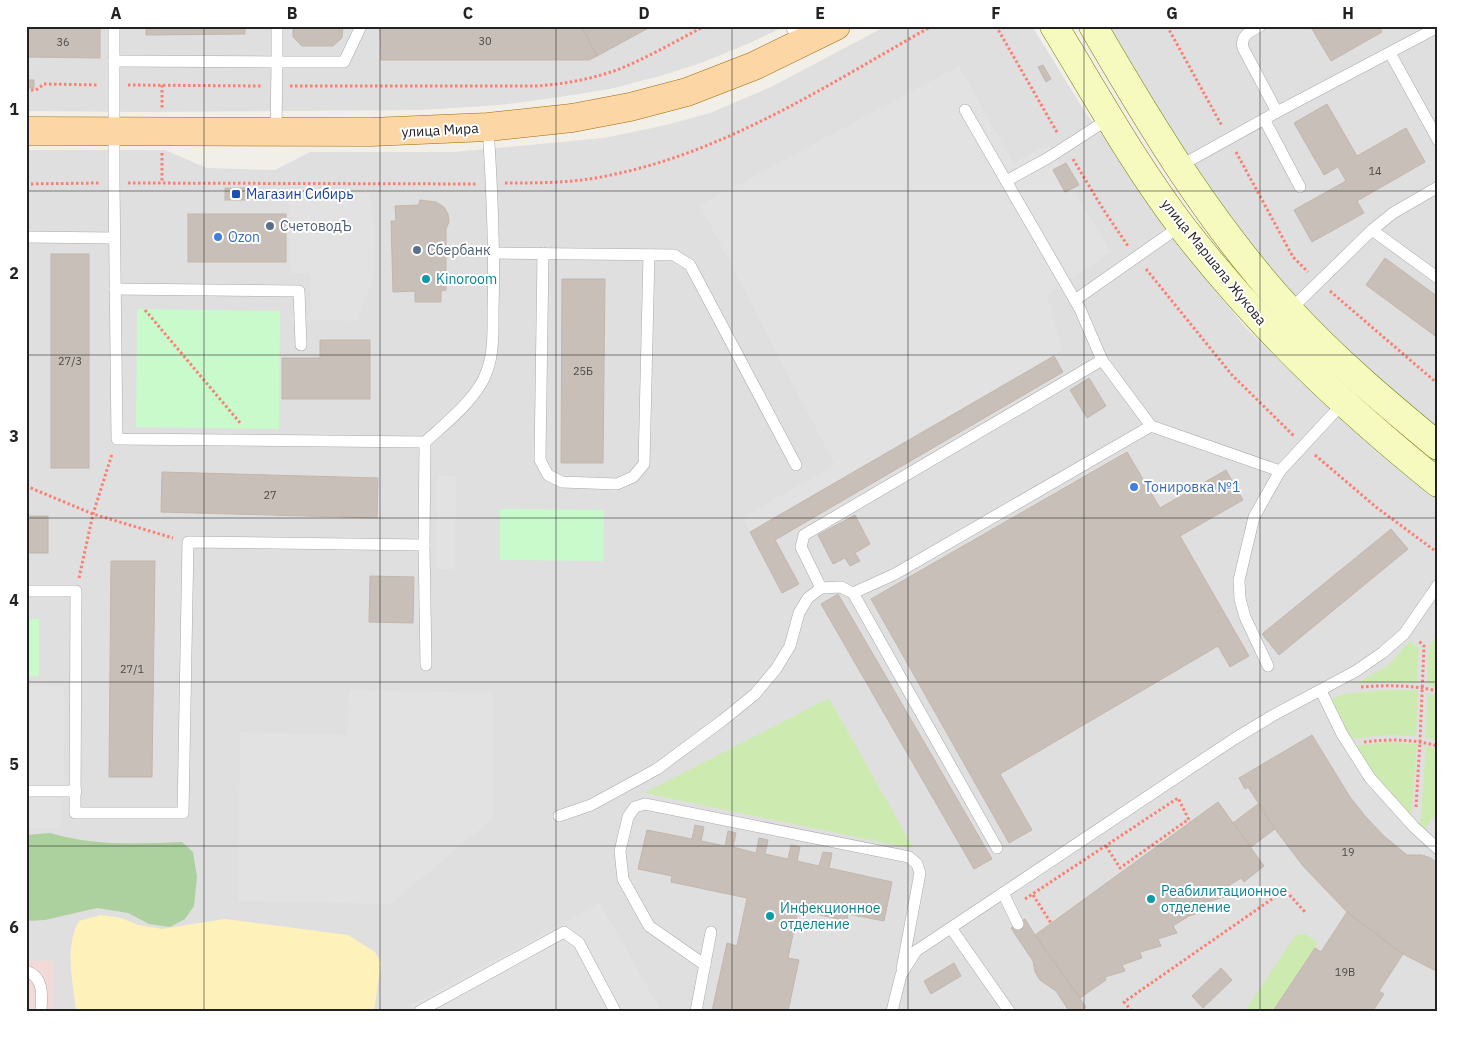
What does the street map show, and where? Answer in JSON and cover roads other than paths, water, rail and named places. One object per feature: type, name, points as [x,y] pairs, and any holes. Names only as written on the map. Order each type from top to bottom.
[{"type":"main road","name":"улица Мира","points":[[26,131],[371,132],[488,127],[572,118],[630,107],[678,94],[754,66],[796,35],[836,26]]},
{"type":"main road","name":"улица Маршала Жукова","points":[[1054,26],[1152,184],[1182,225],[1250,309],[1343,403],[1438,483]]},
{"type":"main road","name":"улица Маршала Жукова","points":[[1093,26],[1134,97],[1178,166],[1240,252],[1290,310],[1362,381],[1438,446]]},
{"type":"main road","points":[[1152,184],[1178,166]]},
{"type":"lane","points":[[114,26],[114,238],[117,439],[425,442],[457,413],[477,389],[487,371],[492,345],[494,253],[488,127]]},
{"type":"lane","points":[[276,131],[277,26]]},
{"type":"lane","points":[[114,61],[344,62],[361,26]]},
{"type":"lane","points":[[1260,26],[1245,36],[1242,43],[1277,112]]},
{"type":"lane","points":[[1178,166],[1438,27]]},
{"type":"lane","points":[[1390,53],[1438,140]]},
{"type":"lane","points":[[965,110],[1075,300],[1102,360],[1151,426],[1280,471]]},
{"type":"lane","points":[[1006,181],[1066,147],[1110,118]]},
{"type":"lane","points":[[1264,119],[1300,187]]},
{"type":"lane","points":[[1290,310],[1392,213],[1438,187]]},
{"type":"lane","points":[[1075,300],[1182,225]]},
{"type":"lane","points":[[1372,230],[1438,278]]},
{"type":"lane","points":[[26,237],[114,238]]},
{"type":"lane","points":[[494,253],[674,255],[690,265],[796,465]]},
{"type":"lane","points":[[543,253],[540,460],[548,475],[562,482],[617,484],[633,478],[644,464],[648,254]]},
{"type":"lane","points":[[115,289],[299,291],[301,345]]},
{"type":"lane","points":[[822,588],[801,548],[804,535],[1102,360]]},
{"type":"lane","points":[[1268,666],[1245,617],[1240,599],[1239,580],[1254,517],[1280,471],[1343,403]]},
{"type":"lane","points":[[853,593],[895,574],[1151,426]]},
{"type":"lane","points":[[425,442],[426,665]]},
{"type":"lane","points":[[26,591],[76,591],[75,813],[183,813],[188,542],[424,545]]},
{"type":"lane","points":[[901,975],[916,951],[1234,738],[1356,671],[1404,634],[1433,603],[1438,585]]},
{"type":"lane","points":[[559,816],[591,805],[657,769],[723,720],[755,694],[776,669],[790,646],[799,613],[808,598],[822,588],[841,587],[853,593],[997,848]]},
{"type":"lane","points":[[1321,690],[1348,744],[1370,778],[1414,827],[1438,849]]},
{"type":"lane","points":[[26,791],[76,791]]},
{"type":"lane","points":[[705,965],[649,926],[623,879],[620,851],[628,817],[634,807],[645,804],[910,857],[917,864],[920,873],[901,975],[892,1011]]},
{"type":"lane","points":[[1003,893],[1018,924]]},
{"type":"lane","points":[[950,928],[1009,1011]]},
{"type":"lane","points":[[420,1011],[564,932],[579,943],[615,1011]]},
{"type":"lane","points":[[696,1011],[711,932]]},
{"type":"lane","points":[[26,971],[36,975],[40,983],[42,990],[41,1011]]},
{"type":"place","name":"Магазин Сибирь","points":[[236,194]]},
{"type":"place","name":"СчетоводЪ","points":[[270,226]]},
{"type":"place","name":"Ozon","points":[[218,237]]},
{"type":"place","name":"Сбербанк","points":[[417,250]]},
{"type":"place","name":"Kinoroom","points":[[426,279]]},
{"type":"place","name":"Тонировка №1","points":[[1134,487]]},
{"type":"place","name":"Реабилитационное отделение","points":[[1151,899]]},
{"type":"place","name":"Инфекционное отделение","points":[[770,916]]}]
